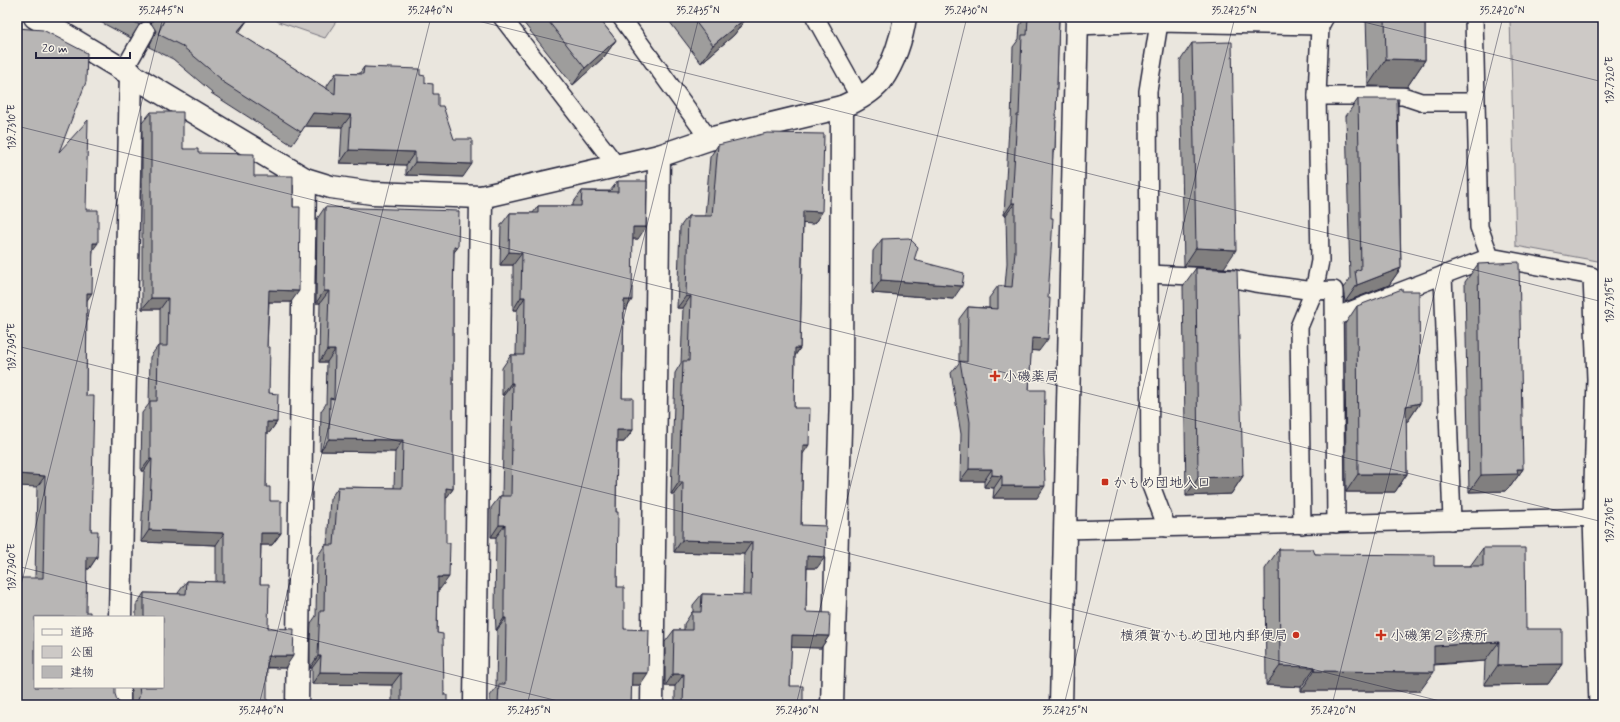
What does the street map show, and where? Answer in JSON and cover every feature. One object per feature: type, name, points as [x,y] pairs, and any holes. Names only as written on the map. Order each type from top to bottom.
[{"type":"street","points":[[35,17],[128,71],[305,179],[331,187],[372,193],[481,197],[660,156],[709,139],[851,103],[880,81],[894,56],[903,29],[905,17]]},
{"type":"street","points":[[1061,705],[1077,22]]},
{"type":"street","points":[[120,616],[128,71]]},
{"type":"street","points":[[832,705],[851,103]]},
{"type":"street","points":[[652,705],[660,156]]},
{"type":"street","points":[[297,705],[305,179]]},
{"type":"street","points":[[475,705],[481,197]]},
{"type":"street","points":[[119,688],[119,705]]},
{"type":"lane","points":[[502,17],[616,165]]},
{"type":"lane","points":[[621,17],[709,139]]},
{"type":"lane","points":[[815,17],[851,103]]},
{"type":"lane","points":[[1474,17],[1478,226],[1490,257]]},
{"type":"lane","points":[[1159,20],[1148,91],[1150,483],[1167,528]]},
{"type":"lane","points":[[1077,22],[1159,20],[1322,21],[1317,96],[1320,261],[1314,291],[1299,327],[1302,525]]},
{"type":"lane","points":[[128,71],[146,31]]},
{"type":"lane","points":[[1317,96],[1403,96],[1420,102],[1475,102]]},
{"type":"lane","points":[[1334,317],[1490,257],[1592,276],[1600,378],[1598,705]]},
{"type":"lane","points":[[1150,274],[1231,278],[1255,283],[1314,291],[1334,290],[1336,524]]},
{"type":"lane","points":[[1443,275],[1452,521]]},
{"type":"lane","points":[[1065,530],[1598,517]]},
{"type":"green space","points":[[271,17],[339,17],[325,38],[279,22]]},
{"type":"green space","points":[[1510,17],[1603,17],[1603,262],[1516,246]]},
{"type":"building","points":[[125,17],[145,17],[140,25]]},
{"type":"building","points":[[164,17],[247,17],[249,18],[237,32],[335,94],[336,73],[363,74],[364,67],[420,69],[420,75],[425,76],[425,83],[433,84],[433,94],[438,94],[438,106],[443,106],[454,139],[472,139],[472,164],[415,162],[415,152],[349,150],[351,115],[313,113],[301,132],[220,80],[221,79],[182,46],[158,34],[165,18]]},
{"type":"building","points":[[545,17],[598,17],[616,40],[585,68]]},
{"type":"building","points":[[692,17],[747,17],[713,45]]},
{"type":"building","points":[[1028,17],[1059,17],[1055,150],[1053,150],[1051,218],[1053,218],[1048,298],[1050,298],[1048,339],[1032,338],[1029,390],[1045,390],[1045,486],[1002,486],[1002,476],[992,475],[992,469],[969,469],[970,422],[960,361],[967,362],[968,307],[998,309],[998,286],[1012,287],[1015,251],[1015,203],[1012,203],[1017,115],[1019,115],[1022,35],[1027,35]]},
{"type":"building","points":[[1385,17],[1425,17],[1425,60],[1386,59]]},
{"type":"building","points":[[17,28],[43,30],[87,53],[86,82],[59,152],[88,120],[86,210],[98,210],[98,243],[93,243],[92,293],[87,293],[86,396],[94,396],[91,531],[98,531],[97,557],[87,557],[86,612],[90,612],[90,616],[34,616],[34,688],[115,688],[117,700],[124,705],[17,705],[17,578],[43,578],[45,476],[17,474]]},
{"type":"building","points":[[1232,42],[1236,250],[1196,248],[1192,43]]},
{"type":"building","points":[[1358,99],[1397,99],[1401,268],[1357,285],[1355,271],[1361,269]]},
{"type":"building","points":[[151,112],[183,112],[183,149],[198,149],[198,153],[254,154],[254,176],[293,176],[293,207],[300,207],[299,291],[269,290],[267,347],[270,347],[269,393],[278,394],[277,422],[267,422],[266,487],[270,487],[270,501],[281,501],[281,533],[261,533],[260,584],[269,584],[268,628],[294,629],[293,656],[267,656],[267,705],[131,705],[138,700],[140,694],[139,688],[164,688],[164,616],[144,616],[144,593],[186,594],[187,581],[224,582],[224,533],[149,530],[152,459],[150,459],[150,401],[157,401],[158,346],[167,346],[168,298],[151,298]]},
{"type":"building","points":[[767,133],[824,134],[822,212],[803,211],[800,348],[795,348],[794,408],[810,408],[809,445],[803,445],[801,525],[826,526],[825,557],[807,556],[806,612],[830,613],[829,636],[792,635],[790,686],[803,686],[803,705],[683,705],[684,674],[673,674],[674,630],[692,630],[692,612],[701,612],[702,594],[751,595],[752,542],[682,540],[683,482],[679,482],[683,361],[689,361],[691,296],[686,296],[688,216],[712,216],[718,145]]},
{"type":"building","points":[[618,181],[647,181],[646,227],[633,227],[632,300],[624,300],[622,398],[633,398],[633,430],[617,430],[616,512],[618,512],[617,587],[624,587],[624,629],[649,630],[648,673],[632,673],[631,705],[498,705],[499,684],[505,684],[506,618],[504,618],[505,525],[499,525],[500,496],[511,496],[513,383],[511,383],[511,355],[524,355],[525,297],[521,297],[522,253],[509,252],[510,213],[538,213],[538,206],[581,206],[582,191],[618,192]]},
{"type":"building","points":[[325,207],[459,211],[458,247],[454,247],[453,489],[446,488],[446,543],[450,543],[449,577],[438,577],[437,633],[443,634],[444,695],[447,695],[447,705],[401,705],[401,673],[320,672],[321,656],[318,656],[319,629],[320,611],[324,611],[325,545],[334,545],[338,487],[402,488],[403,440],[329,439],[330,398],[334,399],[335,350],[327,350],[329,291],[324,291]]},
{"type":"building","points":[[909,238],[918,247],[914,260],[964,273],[962,286],[881,280],[882,239]]},
{"type":"building","points":[[1519,262],[1523,469],[1517,469],[1518,474],[1481,475],[1478,264]]},
{"type":"building","points":[[1196,268],[1237,270],[1243,476],[1198,478]]},
{"type":"building","points":[[1402,289],[1402,291],[1419,291],[1420,403],[1406,406],[1407,474],[1358,474],[1357,306]]},
{"type":"building","points":[[1483,548],[1525,548],[1526,629],[1562,629],[1562,664],[1498,665],[1499,642],[1434,646],[1434,672],[1314,671],[1315,667],[1280,666],[1279,549],[1313,549],[1315,554],[1434,555],[1434,566],[1483,566]]},
{"type":"place","name":"小磯薬局","points":[[995,376]]},
{"type":"place","name":"かもめ団地入口","points":[[1105,482]]},
{"type":"place","name":"横須賀かもめ団地内郵便局","points":[[1296,635]]},
{"type":"place","name":"小磯第２診療所","points":[[1381,635]]}]
